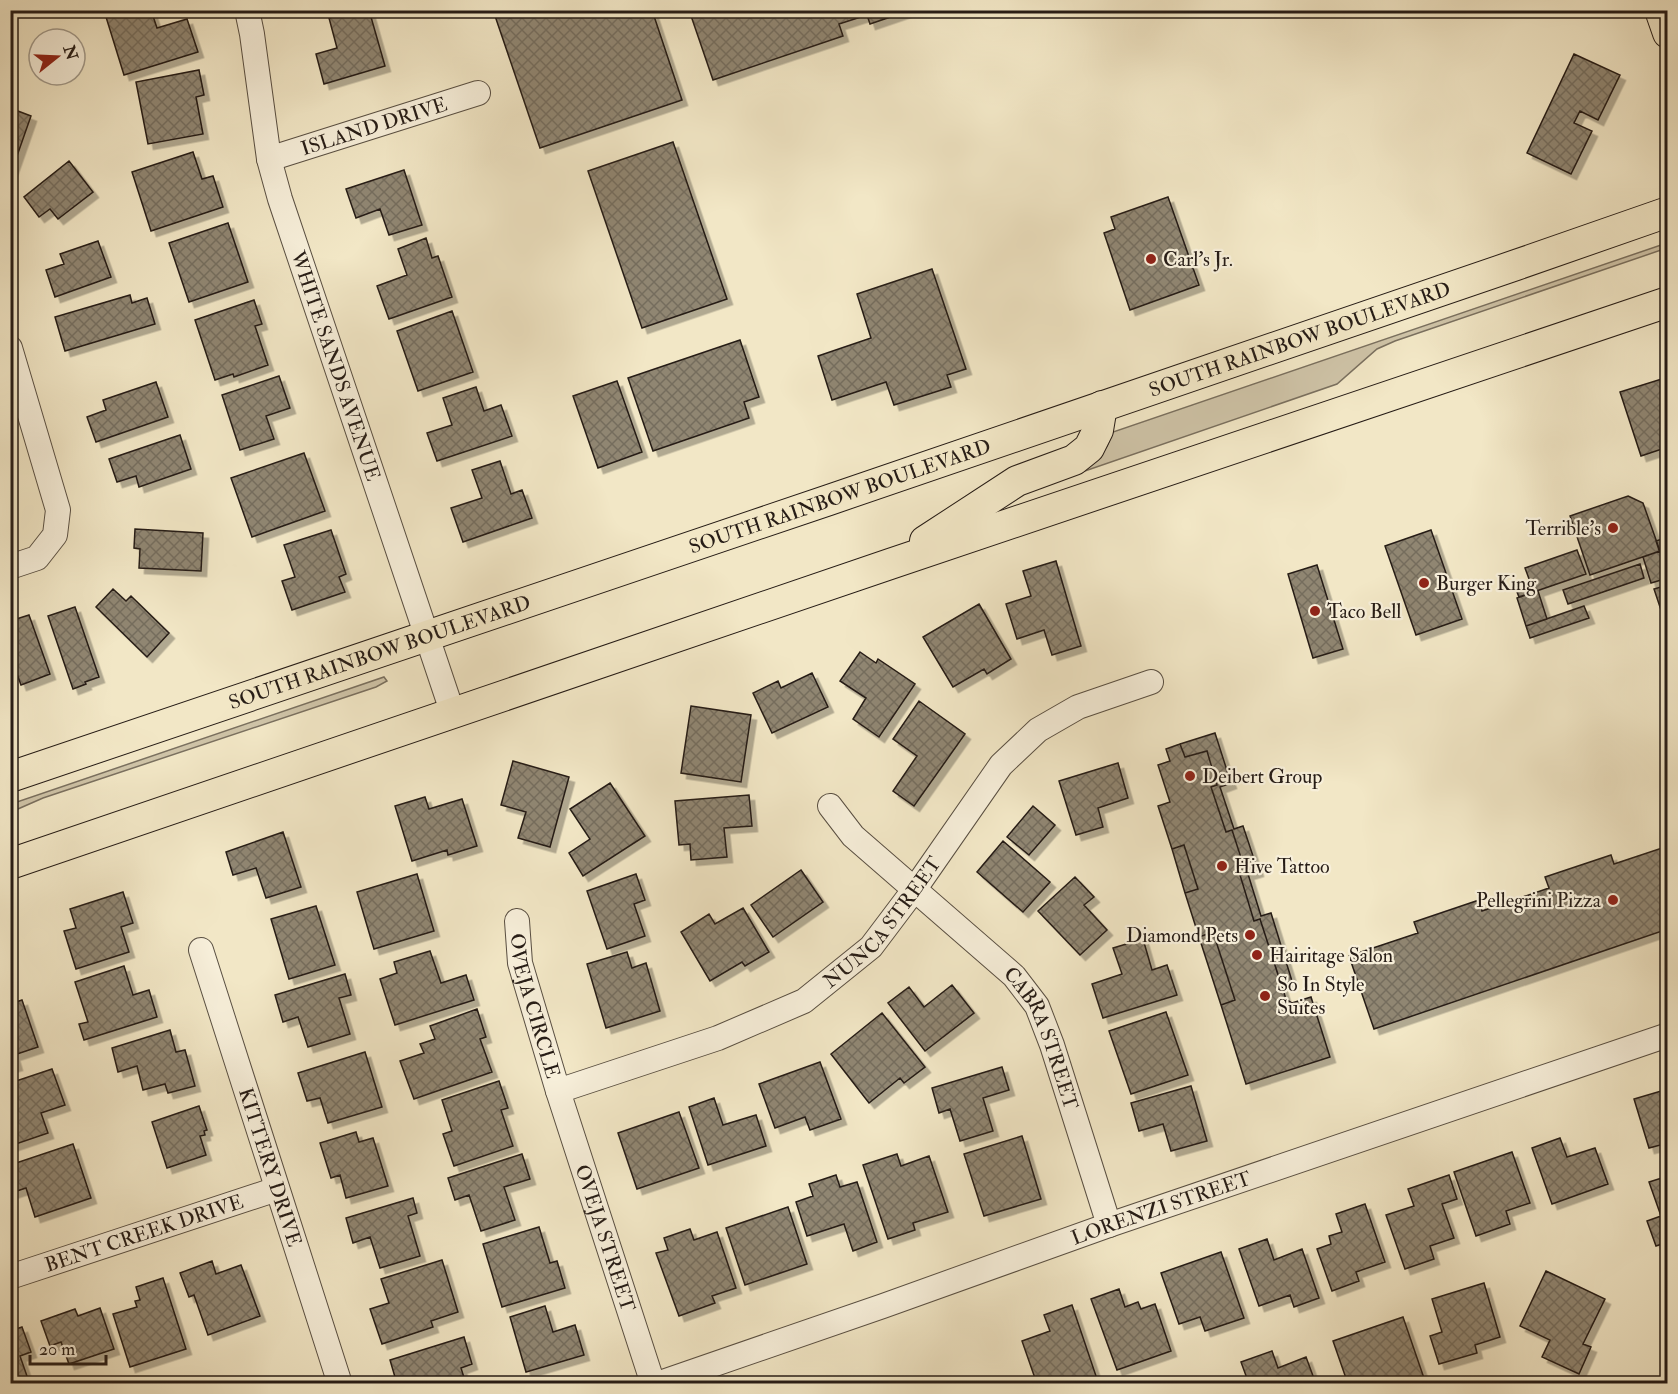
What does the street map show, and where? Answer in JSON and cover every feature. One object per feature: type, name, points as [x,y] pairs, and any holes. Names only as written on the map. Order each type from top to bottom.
[{"type":"main road","points":[[1660,10],[1668,33]]},
{"type":"main road","name":"SOUTH RAINBOW BOULEVARD","points":[[10,777],[1668,212]]},
{"type":"main road","points":[[10,864],[890,564],[1668,303]]},
{"type":"main road","points":[[890,564],[1017,481],[1074,460],[1089,448],[1098,430],[1102,406]]},
{"type":"street","name":"WHITE SANDS AVENUE","points":[[247,10],[269,159],[280,199],[453,714]]},
{"type":"street","name":"ISLAND DRIVE","points":[[269,159],[478,93]]},
{"type":"street","points":[[10,348],[58,510],[55,535],[37,558],[10,567]]},
{"type":"street","name":"NUNCA STREET","points":[[558,1091],[718,1038],[804,1001],[871,947],[914,890],[1001,765],[1038,730],[1078,707],[1151,682]]},
{"type":"street","name":"CABRA STREET","points":[[830,806],[853,836],[1014,976],[1037,1006],[1052,1045],[1109,1225]]},
{"type":"street","name":"OVEJA CIRCLE","points":[[518,921],[520,963],[558,1091]]},
{"type":"street","name":"KITTERY DRIVE","points":[[201,950],[340,1383]]},
{"type":"street","name":"LORENZI STREET","points":[[655,1383],[883,1306],[1109,1225],[1668,1035]]},
{"type":"street","name":"OVEJA STREET","points":[[558,1091],[655,1383]]},
{"type":"street","name":"BENT CREEK DRIVE","points":[[10,1276],[277,1189]]},
{"type":"shaded area","points":[[1661,245],[1667,245],[1667,248],[1395,341],[1377,349],[1337,384],[1021,493],[1098,458],[1113,432]]},
{"type":"shaded area","points":[[384,677],[387,681],[376,687],[43,798],[11,812],[11,804]]},
{"type":"building","points":[[126,10],[151,10],[157,28],[187,19],[198,52],[124,75],[106,17]]},
{"type":"building","points":[[355,10],[369,10],[385,66],[324,84],[316,54],[337,48],[329,18]]},
{"type":"building","points":[[493,10],[652,10],[682,100],[540,148]]},
{"type":"building","points":[[689,10],[911,10],[870,24],[867,15],[839,24],[843,36],[713,80]]},
{"type":"building","points":[[1574,54],[1620,75],[1598,120],[1580,111],[1574,123],[1592,131],[1571,174],[1527,153]]},
{"type":"building","points":[[199,70],[204,95],[196,97],[203,134],[148,144],[136,82]]},
{"type":"building","points":[[10,108],[31,116],[10,176]]},
{"type":"building","points":[[673,142],[727,299],[642,328],[588,171]]},
{"type":"building","points":[[193,152],[202,179],[213,176],[223,207],[151,231],[132,172]]},
{"type":"building","points":[[69,161],[93,192],[58,219],[50,209],[39,217],[24,197]]},
{"type":"building","points":[[404,170],[422,225],[389,235],[380,209],[356,218],[346,189]]},
{"type":"building","name":"Carl's Jr.","points":[[1168,197],[1199,285],[1130,310],[1104,233],[1115,229],[1111,217]]},
{"type":"building","points":[[228,223],[248,282],[189,302],[169,243]]},
{"type":"building","points":[[426,238],[432,258],[438,256],[452,297],[389,319],[377,286],[407,275],[398,249]]},
{"type":"building","points":[[98,241],[111,277],[55,297],[46,270],[64,264],[60,254]]},
{"type":"building","points":[[932,269],[966,369],[947,375],[951,387],[894,405],[886,382],[832,400],[818,356],[871,338],[857,294]]},
{"type":"building","points":[[130,295],[132,303],[147,298],[155,324],[65,351],[55,317]]},
{"type":"building","points":[[254,300],[262,324],[255,326],[268,365],[234,377],[233,374],[215,380],[195,320]]},
{"type":"building","points":[[452,311],[473,372],[418,391],[397,331]]},
{"type":"building","points":[[740,340],[759,397],[744,402],[749,418],[653,451],[628,378]]},
{"type":"building","points":[[279,376],[290,408],[266,416],[274,439],[240,450],[222,395]]},
{"type":"building","points":[[1668,377],[1668,447],[1641,456],[1620,392]]},
{"type":"building","points":[[617,381],[642,452],[598,468],[573,396]]},
{"type":"building","points":[[156,382],[168,417],[96,442],[87,417],[106,410],[103,400]]},
{"type":"building","points":[[476,387],[484,411],[501,405],[512,436],[437,461],[427,433],[452,425],[443,398]]},
{"type":"building","points":[[180,435],[191,469],[139,487],[136,476],[117,482],[109,459]]},
{"type":"building","points":[[304,453],[325,511],[252,537],[231,478]]},
{"type":"building","points":[[500,461],[511,494],[522,490],[532,518],[463,542],[451,508],[482,498],[472,470]]},
{"type":"building","name":"Terrible's","points":[[1628,496],[1643,503],[1660,551],[1590,575],[1570,516]]},
{"type":"building","points":[[135,529],[203,533],[201,571],[139,568],[140,549],[134,548]]},
{"type":"building","points":[[331,530],[346,574],[339,577],[345,592],[292,610],[282,581],[295,577],[284,545]]},
{"type":"building","name":"Burger King","points":[[1431,530],[1462,619],[1416,635],[1385,546]]},
{"type":"building","points":[[1668,537],[1668,569],[1656,541]]},
{"type":"building","points":[[1577,550],[1586,574],[1519,597],[1517,592],[1532,587],[1525,568]]},
{"type":"building","points":[[1660,551],[1668,578],[1651,583],[1643,557]]},
{"type":"building","points":[[1056,561],[1081,646],[1052,655],[1044,630],[1017,639],[1006,604],[1031,596],[1023,571]]},
{"type":"building","points":[[1640,564],[1644,578],[1568,604],[1563,590]]},
{"type":"building","name":"Taco Bell","points":[[1317,565],[1343,649],[1313,658],[1288,574]]},
{"type":"building","points":[[1668,585],[1668,631],[1654,589]]},
{"type":"building","points":[[113,589],[126,601],[131,596],[169,633],[147,657],[96,607]]},
{"type":"building","points":[[1538,591],[1547,619],[1526,626],[1517,598]]},
{"type":"building","points":[[979,604],[1011,659],[987,674],[984,669],[953,687],[923,637]]},
{"type":"building","points":[[1584,606],[1589,618],[1530,638],[1526,626]]},
{"type":"building","points":[[75,607],[99,677],[73,689],[48,616]]},
{"type":"building","points":[[29,615],[50,674],[21,685],[10,655],[10,621]]},
{"type":"building","points":[[860,652],[876,663],[878,659],[915,684],[879,737],[853,719],[866,698],[840,681]]},
{"type":"building","points":[[812,673],[828,707],[772,733],[753,693],[778,681],[781,688]]},
{"type":"building","points":[[919,701],[965,734],[914,806],[893,791],[917,756],[893,739]]},
{"type":"building","points":[[691,706],[751,715],[741,782],[681,773]]},
{"type":"building","points":[[1215,733],[1231,783],[1220,787],[1234,829],[1243,826],[1258,871],[1248,874],[1261,916],[1271,913],[1292,981],[1281,984],[1260,919],[1254,921],[1240,875],[1246,873],[1232,830],[1226,832],[1211,787],[1217,785],[1207,751],[1185,757],[1180,744]]},
{"type":"building","points":[[1180,744],[1185,757],[1207,751],[1217,785],[1211,787],[1226,832],[1232,830],[1246,873],[1240,875],[1254,921],[1260,919],[1286,999],[1292,1003],[1311,997],[1330,1057],[1246,1084],[1221,1005],[1235,1000],[1213,932],[1199,937],[1185,893],[1198,889],[1184,845],[1172,849],[1158,806],[1170,802],[1158,765],[1170,761],[1166,749]]},
{"type":"building","points":[[513,761],[569,777],[550,847],[518,838],[526,812],[501,805]]},
{"type":"building","points":[[1118,763],[1128,798],[1098,808],[1103,827],[1076,835],[1059,781]]},
{"type":"building","points":[[610,783],[645,836],[583,876],[569,853],[590,839],[570,809]]},
{"type":"building","points":[[749,795],[752,826],[724,828],[727,857],[691,860],[690,844],[679,845],[675,801]]},
{"type":"building","points":[[425,797],[429,809],[462,799],[477,846],[448,855],[447,850],[412,861],[395,806]]},
{"type":"building","points":[[1033,806],[1055,825],[1029,855],[1007,837]]},
{"type":"building","points":[[283,832],[301,887],[266,898],[256,868],[233,875],[226,852]]},
{"type":"building","points":[[1003,841],[1050,882],[1023,912],[977,872]]},
{"type":"building","points":[[1184,845],[1198,889],[1185,893],[1172,849]]},
{"type":"building","points":[[1668,846],[1668,929],[1374,1029],[1349,956],[1418,933],[1414,922],[1479,900],[1482,911],[1549,888],[1545,877],[1611,855],[1614,864]]},
{"type":"building","points":[[801,870],[823,902],[773,937],[751,905]]},
{"type":"building","points":[[417,874],[434,931],[374,949],[357,892]]},
{"type":"building","points":[[636,874],[645,900],[634,904],[645,936],[607,949],[587,891]]},
{"type":"building","points":[[1075,877],[1094,897],[1084,905],[1107,930],[1080,955],[1038,911]]},
{"type":"building","points":[[123,892],[133,923],[121,927],[129,952],[76,969],[64,931],[76,928],[70,909]]},
{"type":"building","points":[[316,906],[335,965],[289,979],[271,919]]},
{"type":"building","points":[[743,908],[769,952],[745,966],[742,962],[710,981],[681,932],[709,914],[715,924]]},
{"type":"building","points":[[1213,932],[1235,1000],[1221,1005],[1199,937]]},
{"type":"building","points":[[1143,939],[1152,970],[1167,965],[1177,995],[1103,1018],[1092,984],[1122,974],[1113,948]]},
{"type":"building","points":[[430,951],[441,983],[466,975],[474,1000],[395,1025],[380,979],[397,973],[394,962]]},
{"type":"building","points":[[627,952],[632,968],[646,963],[660,1011],[606,1028],[587,964]]},
{"type":"building","points":[[124,966],[133,995],[149,990],[157,1017],[84,1040],[79,1024],[88,1022],[75,982]]},
{"type":"building","points":[[345,974],[351,995],[339,998],[350,1034],[308,1047],[298,1017],[283,1022],[275,995]]},
{"type":"building","points":[[952,985],[974,1013],[925,1051],[888,1003],[909,987],[924,1007]]},
{"type":"building","points":[[22,1000],[38,1047],[14,1055],[17,1065],[10,1067],[10,1004]]},
{"type":"building","points":[[477,1009],[486,1037],[480,1039],[492,1072],[414,1099],[400,1061],[424,1053],[420,1044],[435,1039],[430,1026]]},
{"type":"building","points":[[1166,1012],[1188,1075],[1131,1094],[1109,1031]]},
{"type":"building","points":[[882,1013],[925,1067],[904,1083],[900,1078],[869,1103],[831,1054]]},
{"type":"building","points":[[170,1030],[176,1052],[185,1050],[195,1086],[168,1093],[165,1084],[143,1090],[137,1066],[118,1072],[112,1048]]},
{"type":"building","points":[[365,1052],[382,1107],[328,1123],[320,1098],[307,1101],[298,1073]]},
{"type":"building","points":[[820,1062],[841,1119],[810,1130],[805,1117],[775,1128],[759,1084]]},
{"type":"building","points":[[1002,1067],[1009,1090],[983,1098],[993,1131],[960,1141],[950,1109],[939,1113],[932,1088]]},
{"type":"building","points":[[52,1069],[65,1105],[41,1113],[48,1133],[10,1146],[10,1083]]},
{"type":"building","points":[[499,1081],[508,1108],[501,1110],[513,1146],[454,1166],[443,1134],[452,1131],[442,1100]]},
{"type":"building","points":[[1191,1086],[1207,1141],[1171,1151],[1163,1124],[1139,1131],[1131,1103]]},
{"type":"building","points":[[1668,1089],[1668,1143],[1649,1148],[1634,1099]]},
{"type":"building","points":[[714,1098],[723,1125],[756,1115],[766,1146],[708,1165],[689,1107]]},
{"type":"building","points":[[199,1106],[207,1130],[204,1131],[205,1135],[200,1136],[206,1155],[167,1168],[152,1122]]},
{"type":"building","points":[[679,1112],[699,1168],[637,1189],[618,1133]]},
{"type":"building","points":[[356,1132],[359,1142],[373,1138],[388,1186],[346,1198],[340,1175],[331,1178],[320,1143]]},
{"type":"building","points":[[1022,1136],[1041,1199],[984,1216],[964,1154]]},
{"type":"building","points":[[1560,1138],[1567,1157],[1595,1148],[1608,1184],[1552,1204],[1532,1148]]},
{"type":"building","points":[[73,1144],[91,1198],[35,1217],[26,1188],[11,1193],[10,1165]]},
{"type":"building","points":[[1512,1152],[1530,1203],[1506,1211],[1510,1224],[1476,1236],[1454,1172]]},
{"type":"building","points":[[522,1154],[530,1179],[504,1187],[515,1220],[481,1231],[469,1195],[455,1200],[448,1178]]},
{"type":"building","points":[[897,1154],[901,1166],[929,1156],[948,1212],[913,1223],[915,1230],[888,1239],[863,1165]]},
{"type":"building","points":[[836,1175],[840,1187],[857,1182],[877,1242],[853,1251],[844,1224],[807,1236],[796,1202],[813,1196],[809,1184]]},
{"type":"building","points":[[1449,1175],[1457,1199],[1442,1204],[1454,1238],[1430,1246],[1434,1259],[1405,1269],[1386,1215],[1414,1206],[1408,1189]]},
{"type":"building","points":[[1668,1176],[1668,1242],[1656,1246],[1647,1221],[1661,1216],[1649,1182]]},
{"type":"building","points":[[413,1198],[417,1213],[408,1216],[420,1256],[380,1268],[370,1237],[353,1243],[346,1218]]},
{"type":"building","points":[[1365,1204],[1385,1262],[1356,1272],[1359,1281],[1332,1291],[1317,1249],[1331,1244],[1329,1236],[1342,1232],[1336,1214]]},
{"type":"building","points":[[788,1207],[807,1264],[745,1285],[726,1228]]},
{"type":"building","points":[[539,1227],[550,1263],[557,1261],[565,1288],[502,1307],[483,1244]]},
{"type":"building","points":[[690,1229],[694,1240],[717,1232],[736,1288],[712,1296],[715,1303],[679,1316],[656,1253],[668,1250],[664,1238]]},
{"type":"building","points":[[1267,1239],[1274,1260],[1302,1249],[1319,1298],[1294,1307],[1290,1295],[1259,1306],[1239,1249]]},
{"type":"building","points":[[1221,1252],[1244,1318],[1205,1331],[1200,1317],[1179,1324],[1161,1273]]},
{"type":"building","points":[[442,1260],[458,1312],[431,1321],[433,1327],[382,1344],[370,1309],[389,1303],[381,1279]]},
{"type":"building","points":[[212,1261],[216,1274],[241,1265],[260,1316],[208,1335],[194,1295],[189,1297],[180,1273]]},
{"type":"building","points":[[1546,1271],[1605,1299],[1583,1344],[1591,1347],[1579,1374],[1542,1357],[1550,1340],[1520,1326]]},
{"type":"building","points":[[163,1278],[186,1349],[130,1367],[113,1314],[137,1307],[135,1301],[140,1300],[136,1287]]},
{"type":"building","points":[[1484,1283],[1500,1337],[1475,1345],[1477,1353],[1439,1364],[1430,1336],[1442,1332],[1432,1299]]},
{"type":"building","points":[[1119,1289],[1125,1307],[1138,1302],[1141,1309],[1155,1304],[1171,1351],[1117,1370],[1091,1299]]},
{"type":"building","points":[[1072,1305],[1096,1376],[1075,1384],[1037,1384],[1022,1341],[1050,1331],[1044,1315]]},
{"type":"building","points":[[545,1306],[553,1332],[575,1325],[584,1355],[526,1372],[510,1317]]},
{"type":"building","points":[[100,1308],[114,1349],[69,1364],[61,1342],[50,1346],[41,1321],[75,1309],[78,1316]]},
{"type":"building","points":[[1403,1317],[1426,1384],[1399,1384],[1396,1377],[1384,1381],[1385,1384],[1348,1384],[1333,1341]]},
{"type":"building","points":[[22,1327],[31,1352],[20,1356],[28,1379],[10,1384],[10,1331]]},
{"type":"building","points":[[464,1337],[472,1364],[461,1368],[466,1384],[416,1384],[415,1380],[397,1384],[390,1360]]},
{"type":"building","points":[[1272,1351],[1278,1368],[1306,1357],[1316,1384],[1249,1384],[1241,1362]]},
{"type":"place","name":"Carl's Jr.","points":[[1151,259]]},
{"type":"place","name":"Terrible's","points":[[1613,528]]},
{"type":"place","name":"Burger King","points":[[1424,583]]},
{"type":"place","name":"Taco Bell","points":[[1315,611]]},
{"type":"place","name":"Deibert Group","points":[[1190,776]]},
{"type":"place","name":"Hive Tattoo","points":[[1222,866]]},
{"type":"place","name":"Pellegrini Pizza","points":[[1613,900]]},
{"type":"place","name":"Diamond Pets","points":[[1250,935]]},
{"type":"place","name":"Hairitage Salon","points":[[1257,955]]},
{"type":"place","name":"So In Style Suites","points":[[1265,996]]}]
